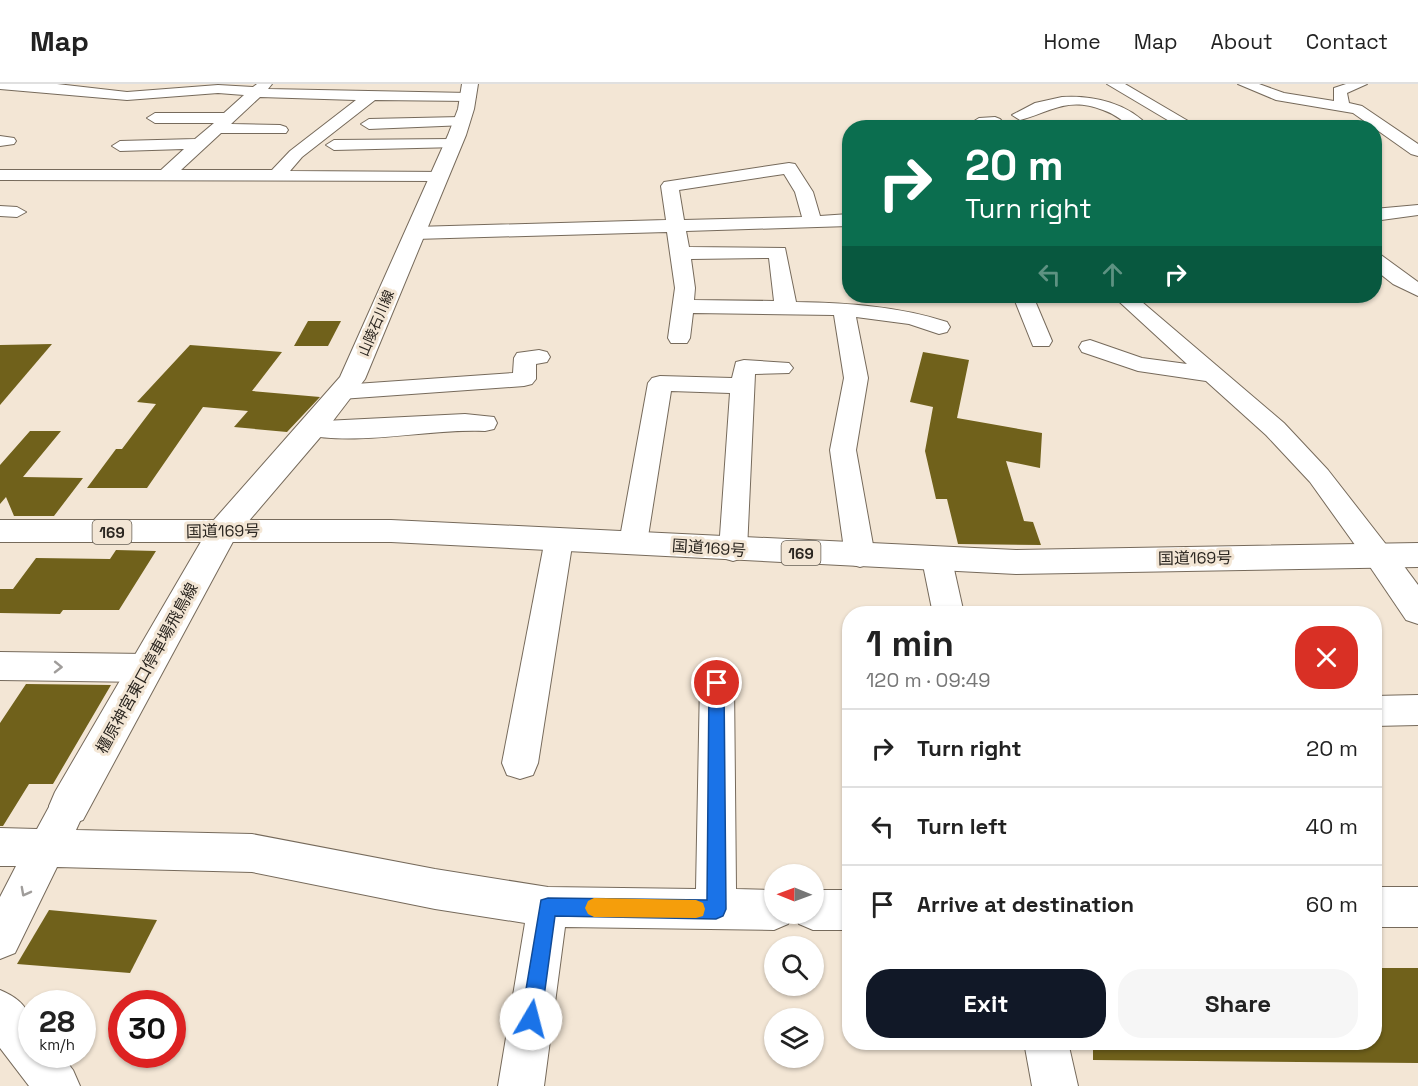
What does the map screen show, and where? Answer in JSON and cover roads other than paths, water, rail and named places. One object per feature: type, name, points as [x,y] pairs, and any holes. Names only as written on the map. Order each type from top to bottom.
[{"type":"main road","name":"山陵石川線","points":[[224,530],[313,428],[352,379],[461,122],[469,91]]},
{"type":"main road","name":"橿原神宮東口停車場飛鳥線","points":[[69,806],[224,530]]},
{"type":"main road","name":"国道169号","points":[[0,531],[391,531],[733,550],[1016,562],[1418,555]]},
{"type":"main road","points":[[1378,555],[1418,610]]},
{"type":"street","points":[[1114,84],[1179,120]]},
{"type":"street","points":[[1245,84],[1281,97],[1342,105],[1357,110],[1372,120]]},
{"type":"street","points":[[1342,105],[1340,91],[1360,84]]},
{"type":"street","points":[[0,85],[43,86],[127,96],[261,88],[371,96],[469,91]]},
{"type":"street","points":[[0,102],[43,86]]},
{"type":"street","points":[[166,176],[261,88]]},
{"type":"street","points":[[51,105],[77,91]]},
{"type":"street","points":[[276,176],[296,154],[371,96]]},
{"type":"street","points":[[1020,115],[1041,105],[1070,100],[1107,106],[1130,120]]},
{"type":"street","points":[[155,118],[280,130]]},
{"type":"street","points":[[369,124],[461,122]]},
{"type":"street","points":[[1382,127],[1417,151]]},
{"type":"street","points":[[120,146],[200,144]]},
{"type":"street","points":[[334,145],[452,144]]},
{"type":"street","points":[[679,338],[685,288],[670,186],[789,168],[804,192],[813,223]]},
{"type":"street","points":[[0,175],[438,176]]},
{"type":"street","points":[[0,194],[28,175]]},
{"type":"street","points":[[1382,214],[1418,210]]},
{"type":"street","points":[[415,233],[677,225],[813,223],[842,226]]},
{"type":"street","points":[[680,253],[778,252],[786,308]]},
{"type":"street","points":[[1382,265],[1400,280],[1418,290]]},
{"type":"street","points":[[1026,303],[1041,341]]},
{"type":"street","points":[[1131,303],[1217,376],[1299,454],[1378,555]]},
{"type":"street","points":[[684,306],[844,309],[901,316],[939,327]]},
{"type":"street","points":[[844,309],[856,378],[843,450],[860,556]]},
{"type":"street","points":[[1090,347],[1138,364],[1217,376]]},
{"type":"street","points":[[341,392],[524,379],[525,358],[539,357]]},
{"type":"street","points":[[733,550],[744,367],[781,368]]},
{"type":"street","points":[[633,543],[660,383],[743,386]]},
{"type":"street","points":[[313,428],[341,430],[465,422],[485,423]]},
{"type":"street","points":[[520,763],[559,539]]},
{"type":"street","points":[[937,560],[947,606]]},
{"type":"street","points":[[0,666],[146,668]]},
{"type":"street","points":[[716,909],[717,683]]},
{"type":"street","points":[[1382,711],[1418,710]]},
{"type":"street","points":[[2,847],[69,806]]},
{"type":"street","points":[[0,937],[69,806]]},
{"type":"street","points":[[2,847],[252,853],[435,889],[548,907],[764,910]]},
{"type":"street","points":[[522,1086],[548,907]]},
{"type":"street","points":[[1382,908],[1418,907]]},
{"type":"street","points":[[824,910],[842,910]]},
{"type":"street","points":[[0,1012],[18,1036]]},
{"type":"street","points":[[1048,1050],[1055,1086]]},
{"type":"street","points":[[43,1068],[57,1086]]}]
